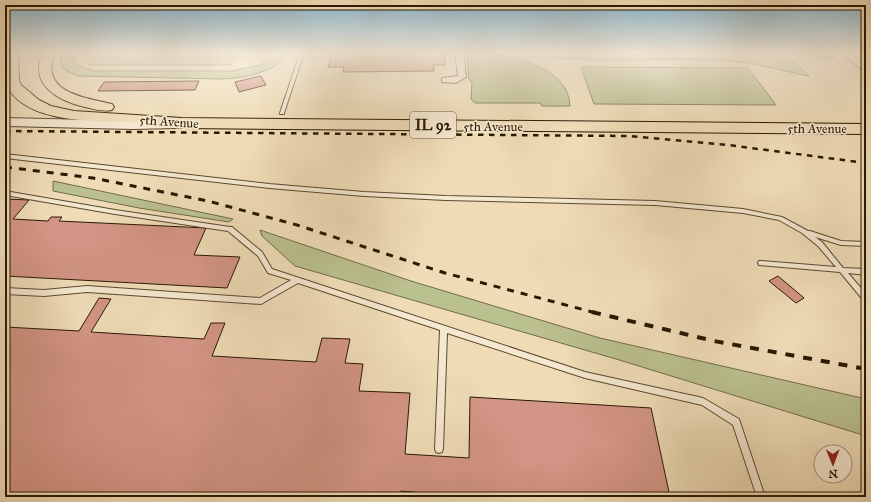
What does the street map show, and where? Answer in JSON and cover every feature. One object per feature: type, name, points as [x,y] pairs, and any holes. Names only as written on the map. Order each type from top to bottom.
[{"type":"main road","name":"IL 92","points":[[10,76],[12,81]]},
{"type":"main road","points":[[12,76],[12,81]]},
{"type":"main road","name":"5th Avenue","points":[[46,76],[53,86],[68,97],[93,105],[108,107],[282,113],[866,118]]},
{"type":"main road","name":"5th Avenue","points":[[12,81],[21,95],[52,111],[77,115],[182,123],[866,129]]},
{"type":"street","points":[[445,80],[456,80],[462,76]]},
{"type":"street","points":[[5,122],[133,125],[182,123]]},
{"type":"lane","points":[[282,113],[294,76]]},
{"type":"lane","points":[[5,156],[44,159],[261,185],[364,194],[446,198],[655,202],[743,211],[780,218],[804,231],[841,243],[866,244]]},
{"type":"lane","points":[[5,193],[114,212],[230,229],[260,254],[270,271],[585,375],[703,402],[736,422],[761,497]]},
{"type":"lane","points":[[804,231],[820,244],[841,271],[866,299]]},
{"type":"lane","points":[[762,263],[866,272]]},
{"type":"lane","points":[[5,291],[44,293],[87,289],[261,301],[297,280]]},
{"type":"lane","points":[[439,449],[444,328]]},
{"type":"green space","points":[[98,76],[245,76],[222,79]]},
{"type":"green space","points":[[469,76],[554,76],[558,79],[566,91],[570,106],[542,106],[540,103],[475,103],[471,99],[472,82],[469,80]]},
{"type":"green space","points":[[584,76],[754,76],[776,105],[594,104]]},
{"type":"green space","points":[[53,181],[233,219],[229,222],[139,208],[53,191]]},
{"type":"green space","points":[[260,230],[411,281],[600,338],[866,399],[866,436],[616,359],[295,266],[262,236]]},
{"type":"building","points":[[261,76],[266,85],[239,92],[235,82]]},
{"type":"building","points":[[199,81],[195,90],[98,91],[104,82]]},
{"type":"building","points":[[5,199],[29,200],[13,219],[48,221],[51,217],[62,217],[59,221],[206,228],[194,255],[240,257],[227,288],[5,276]]},
{"type":"building","points":[[778,276],[804,298],[796,303],[769,281]]},
{"type":"building","points":[[99,298],[111,299],[91,332],[204,339],[211,323],[225,323],[212,356],[316,362],[322,338],[350,339],[345,363],[363,364],[359,391],[410,393],[405,454],[469,458],[470,397],[651,408],[670,497],[468,497],[401,491],[400,497],[5,497],[5,327],[79,331]]},
{"type":"railway","points":[[5,131],[630,136],[728,145],[866,163]]},
{"type":"railway","points":[[5,167],[93,178],[208,201],[297,225],[445,273],[594,313]]},
{"type":"railway","points":[[594,313],[714,341],[866,369]]}]
